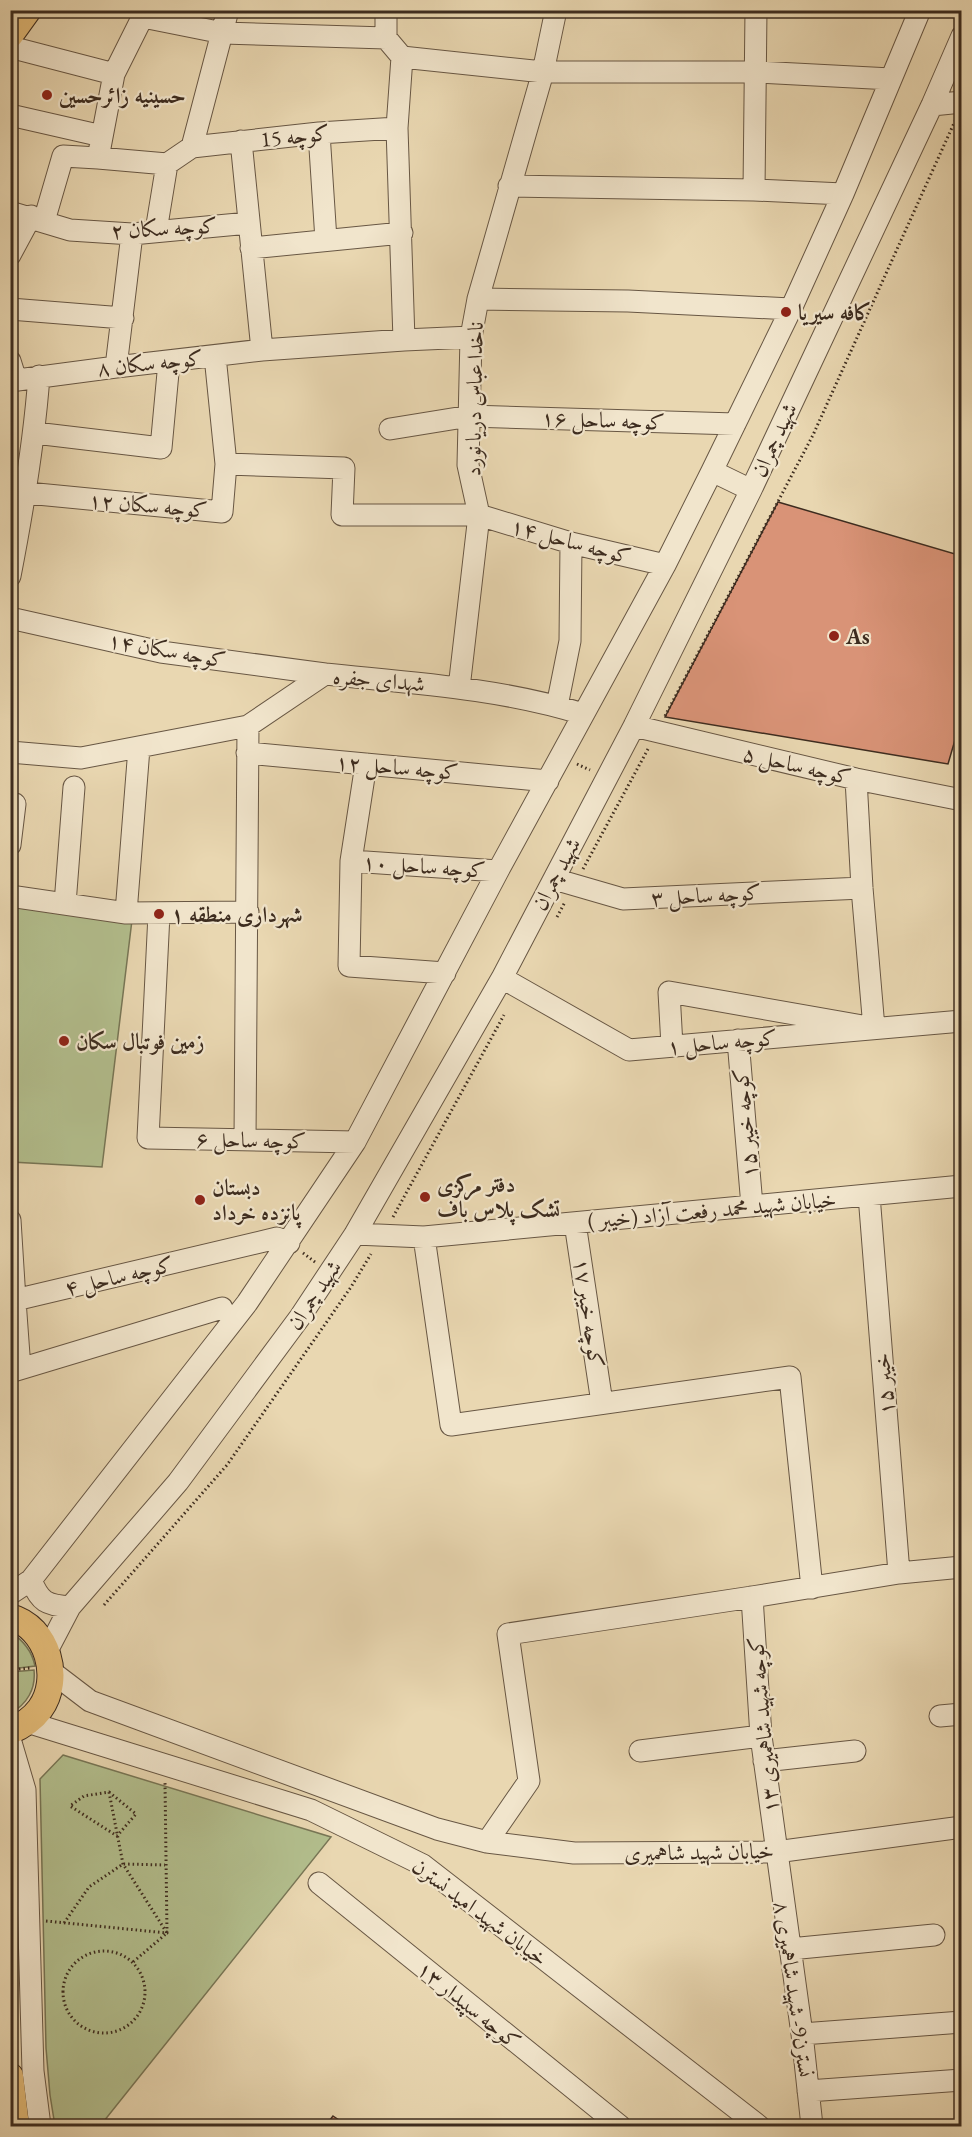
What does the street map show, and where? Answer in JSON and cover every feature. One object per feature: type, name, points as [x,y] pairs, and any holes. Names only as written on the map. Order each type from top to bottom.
[{"type":"main road","points":[[10,36],[28,10]]},
{"type":"main road","points":[[10,1617],[17,1619],[35,1632],[45,1664],[47,1697],[40,1710],[16,1731]]},
{"type":"main road","points":[[10,2076],[16,2127]]},
{"type":"street","points":[[10,255],[63,156],[167,164],[192,147],[228,10]]},
{"type":"street","points":[[386,10],[386,38],[402,57],[543,72],[757,72],[891,79]]},
{"type":"street","name":"ناخدا عباس دریا نورد","points":[[459,688],[479,515],[468,465],[471,337],[478,299],[543,72],[556,10]]},
{"type":"street","points":[[754,190],[756,10]]},
{"type":"street","name":"شهید چمران","points":[[10,1594],[31,1580],[247,1303],[355,1142],[498,871],[665,565],[712,471],[791,309],[843,194],[920,10]]},
{"type":"street","points":[[98,158],[114,74],[144,14],[223,33],[386,38]]},
{"type":"street","name":"شهید چمران","points":[[45,1664],[70,1607],[178,1482],[300,1317],[355,1234],[502,978],[634,726],[751,490],[932,105],[956,61],[962,36]]},
{"type":"street","points":[[10,46],[114,74]]},
{"type":"street","points":[[402,57],[397,128],[404,340]]},
{"type":"street","points":[[932,105],[962,102]]},
{"type":"street","points":[[10,115],[102,136]]},
{"type":"street","name":"کوچه 15","points":[[192,147],[319,133],[397,128]]},
{"type":"street","points":[[319,133],[326,240]]},
{"type":"street","points":[[241,141],[262,351]]},
{"type":"street","points":[[156,231],[167,164]]},
{"type":"street","points":[[509,186],[754,190],[843,194]]},
{"type":"street","name":"کوچه سکان ۲","points":[[29,216],[70,230],[132,234],[249,223]]},
{"type":"street","points":[[251,248],[402,233]]},
{"type":"street","points":[[116,367],[132,234]]},
{"type":"street","points":[[478,299],[628,301],[791,309]]},
{"type":"street","points":[[10,309],[123,318]]},
{"type":"street","name":"کوچه سکان ۸","points":[[12,374],[39,376],[262,351],[471,337]]},
{"type":"street","points":[[215,356],[226,464]]},
{"type":"street","points":[[35,434],[161,448],[169,362]]},
{"type":"street","points":[[10,576],[27,493],[35,434],[39,376]]},
{"type":"street","name":"کوچه ساحل ۱۶","points":[[390,429],[470,416],[735,424]]},
{"type":"street","name":"کوچه سکان ۱۲","points":[[27,493],[222,512],[226,464]]},
{"type":"street","name":"کوچه ساحل ۱۴","points":[[226,464],[344,468],[342,515],[479,515],[571,543],[665,565]]},
{"type":"street","points":[[712,471],[751,490]]},
{"type":"street","points":[[557,706],[570,641],[571,543]]},
{"type":"street","name":"کوچه سکان ۱۴","points":[[10,618],[161,652],[325,674]]},
{"type":"street","name":"شهدای جفره","points":[[10,752],[81,758],[248,726],[325,674],[459,688],[557,706],[583,714]]},
{"type":"street","points":[[244,1140],[248,726]]},
{"type":"street","name":"کوچه ساحل ۵","points":[[634,726],[856,779],[962,800]]},
{"type":"street","points":[[126,913],[139,748]]},
{"type":"street","name":"کوچه ساحل ۱۲","points":[[247,753],[548,781]]},
{"type":"street","points":[[366,764],[351,861],[349,966],[445,973]]},
{"type":"street","points":[[672,1046],[669,992],[874,1028],[862,888],[856,779]]},
{"type":"street","points":[[65,904],[74,787]]},
{"type":"street","points":[[10,845],[15,804]]},
{"type":"street","name":"کوچه ساحل ۱۰","points":[[351,861],[498,871]]},
{"type":"street","name":"کوچه ساحل ۳","points":[[554,879],[623,899],[862,888]]},
{"type":"street","points":[[10,896],[126,913],[248,912]]},
{"type":"street","name":"کوچه ساحل ۶","points":[[159,914],[148,1138],[355,1142]]},
{"type":"street","name":"کوچه ساحل ۱","points":[[502,978],[629,1050],[962,1021]]},
{"type":"street","name":"کوچه خیبر ۱۵","points":[[738,1040],[752,1206]]},
{"type":"street","name":"( خیبر) خیابان شهید محمد رفعت آزاد","points":[[355,1234],[424,1237],[962,1186]]},
{"type":"street","name":"خیبر ۱۵","points":[[869,1195],[899,1573]]},
{"type":"street","points":[[10,1220],[15,1300],[15,1371],[222,1308]]},
{"type":"street","name":"کوچه خیبر ۱۷","points":[[575,1222],[602,1403]]},
{"type":"street","points":[[424,1237],[451,1425],[790,1377],[812,1588]]},
{"type":"street","name":"کوچه ساحل ۴","points":[[15,1300],[277,1238],[288,1243]]},
{"type":"street","points":[[488,1842],[529,1781],[508,1634],[899,1573],[962,1567]]},
{"type":"street","points":[[31,1580],[37,1595],[50,1605],[70,1607]]},
{"type":"street","name":"کوچه شهید شاهمیری ۱۳","points":[[752,1597],[761,1736],[776,1852]]},
{"type":"street","name":"خیابان شهید امید نسترن","points":[[45,1664],[90,1701],[437,1828]]},
{"type":"street","points":[[940,1716],[962,1714]]},
{"type":"street","points":[[16,1731],[25,1790],[33,2071],[40,2127]]},
{"type":"street","name":"خیابان شهید امید نسترن","points":[[16,1731],[168,1766],[311,1810],[423,1865],[759,2127]]},
{"type":"street","points":[[640,1751],[761,1736]]},
{"type":"street","points":[[765,1761],[855,1750]]},
{"type":"street","points":[[311,1810],[321,1786]]},
{"type":"street","name":"خیابان شهید شاهمیری","points":[[437,1828],[488,1842],[574,1853],[776,1852],[962,1827]]},
{"type":"street","name":"نسترن9- شهید شاهمیری ۸","points":[[776,1852],[802,2034],[812,2127]]},
{"type":"street","name":"کوچه سپیدار ۱۳","points":[[319,1882],[620,2127]]},
{"type":"street","points":[[790,1949],[934,1935]]},
{"type":"street","points":[[802,2034],[962,2022]]},
{"type":"street","points":[[808,2091],[962,2080]]},
{"type":"path","points":[[561,756],[606,779]]},
{"type":"path","points":[[10,1670],[45,1664]]},
{"type":"path","points":[[167,1933],[165,1781],[168,1766]]},
{"type":"path","points":[[109,1792],[123,1864],[167,1933]]},
{"type":"path","points":[[109,1792],[136,1814],[117,1836],[70,1806],[84,1796],[109,1792]]},
{"type":"path","points":[[64,1923],[89,1887],[123,1864],[166,1865]]},
{"type":"path","points":[[29,1919],[167,1933]]},
{"type":"path","points":[[133,1962],[167,1933]]},
{"type":"path","points":[[93,1952],[114,1952],[133,1962],[144,1980],[145,2002],[134,2020],[116,2032],[94,2032],[76,2022],[64,2004],[64,1982],[74,1963],[93,1952]]},
{"type":"green space","name":"زمین فوتبال سکان","points":[[10,907],[132,920],[102,1167],[11,1162]]},
{"type":"green space","points":[[10,1632],[26,1646],[35,1666],[11,1669]]},
{"type":"green space","points":[[34,1670],[32,1690],[22,1705],[11,1713],[11,1672]]},
{"type":"green space","points":[[63,1755],[331,1837],[100,2126],[55,2126],[50,2095],[46,2048],[40,1779]]},
{"type":"building","name":"As","points":[[778,502],[962,556],[962,716],[948,764],[665,717]]},
{"type":"building","points":[[333,2116],[348,2126],[325,2126]]},
{"type":"place","name":"حسینیه زائرحسین","points":[[47,95]]},
{"type":"place","name":"کافه سیریا","points":[[786,312]]},
{"type":"place","name":"As","points":[[834,636]]},
{"type":"place","name":"شهرداری منطقه ١","points":[[159,914]]},
{"type":"place","name":"زمین فوتبال سکان","points":[[64,1041]]},
{"type":"place","name":"دفتر مرکزی تشک پلاس باف","points":[[425,1197]]},
{"type":"place","name":"دبستان پانزده خرداد","points":[[200,1200]]}]
